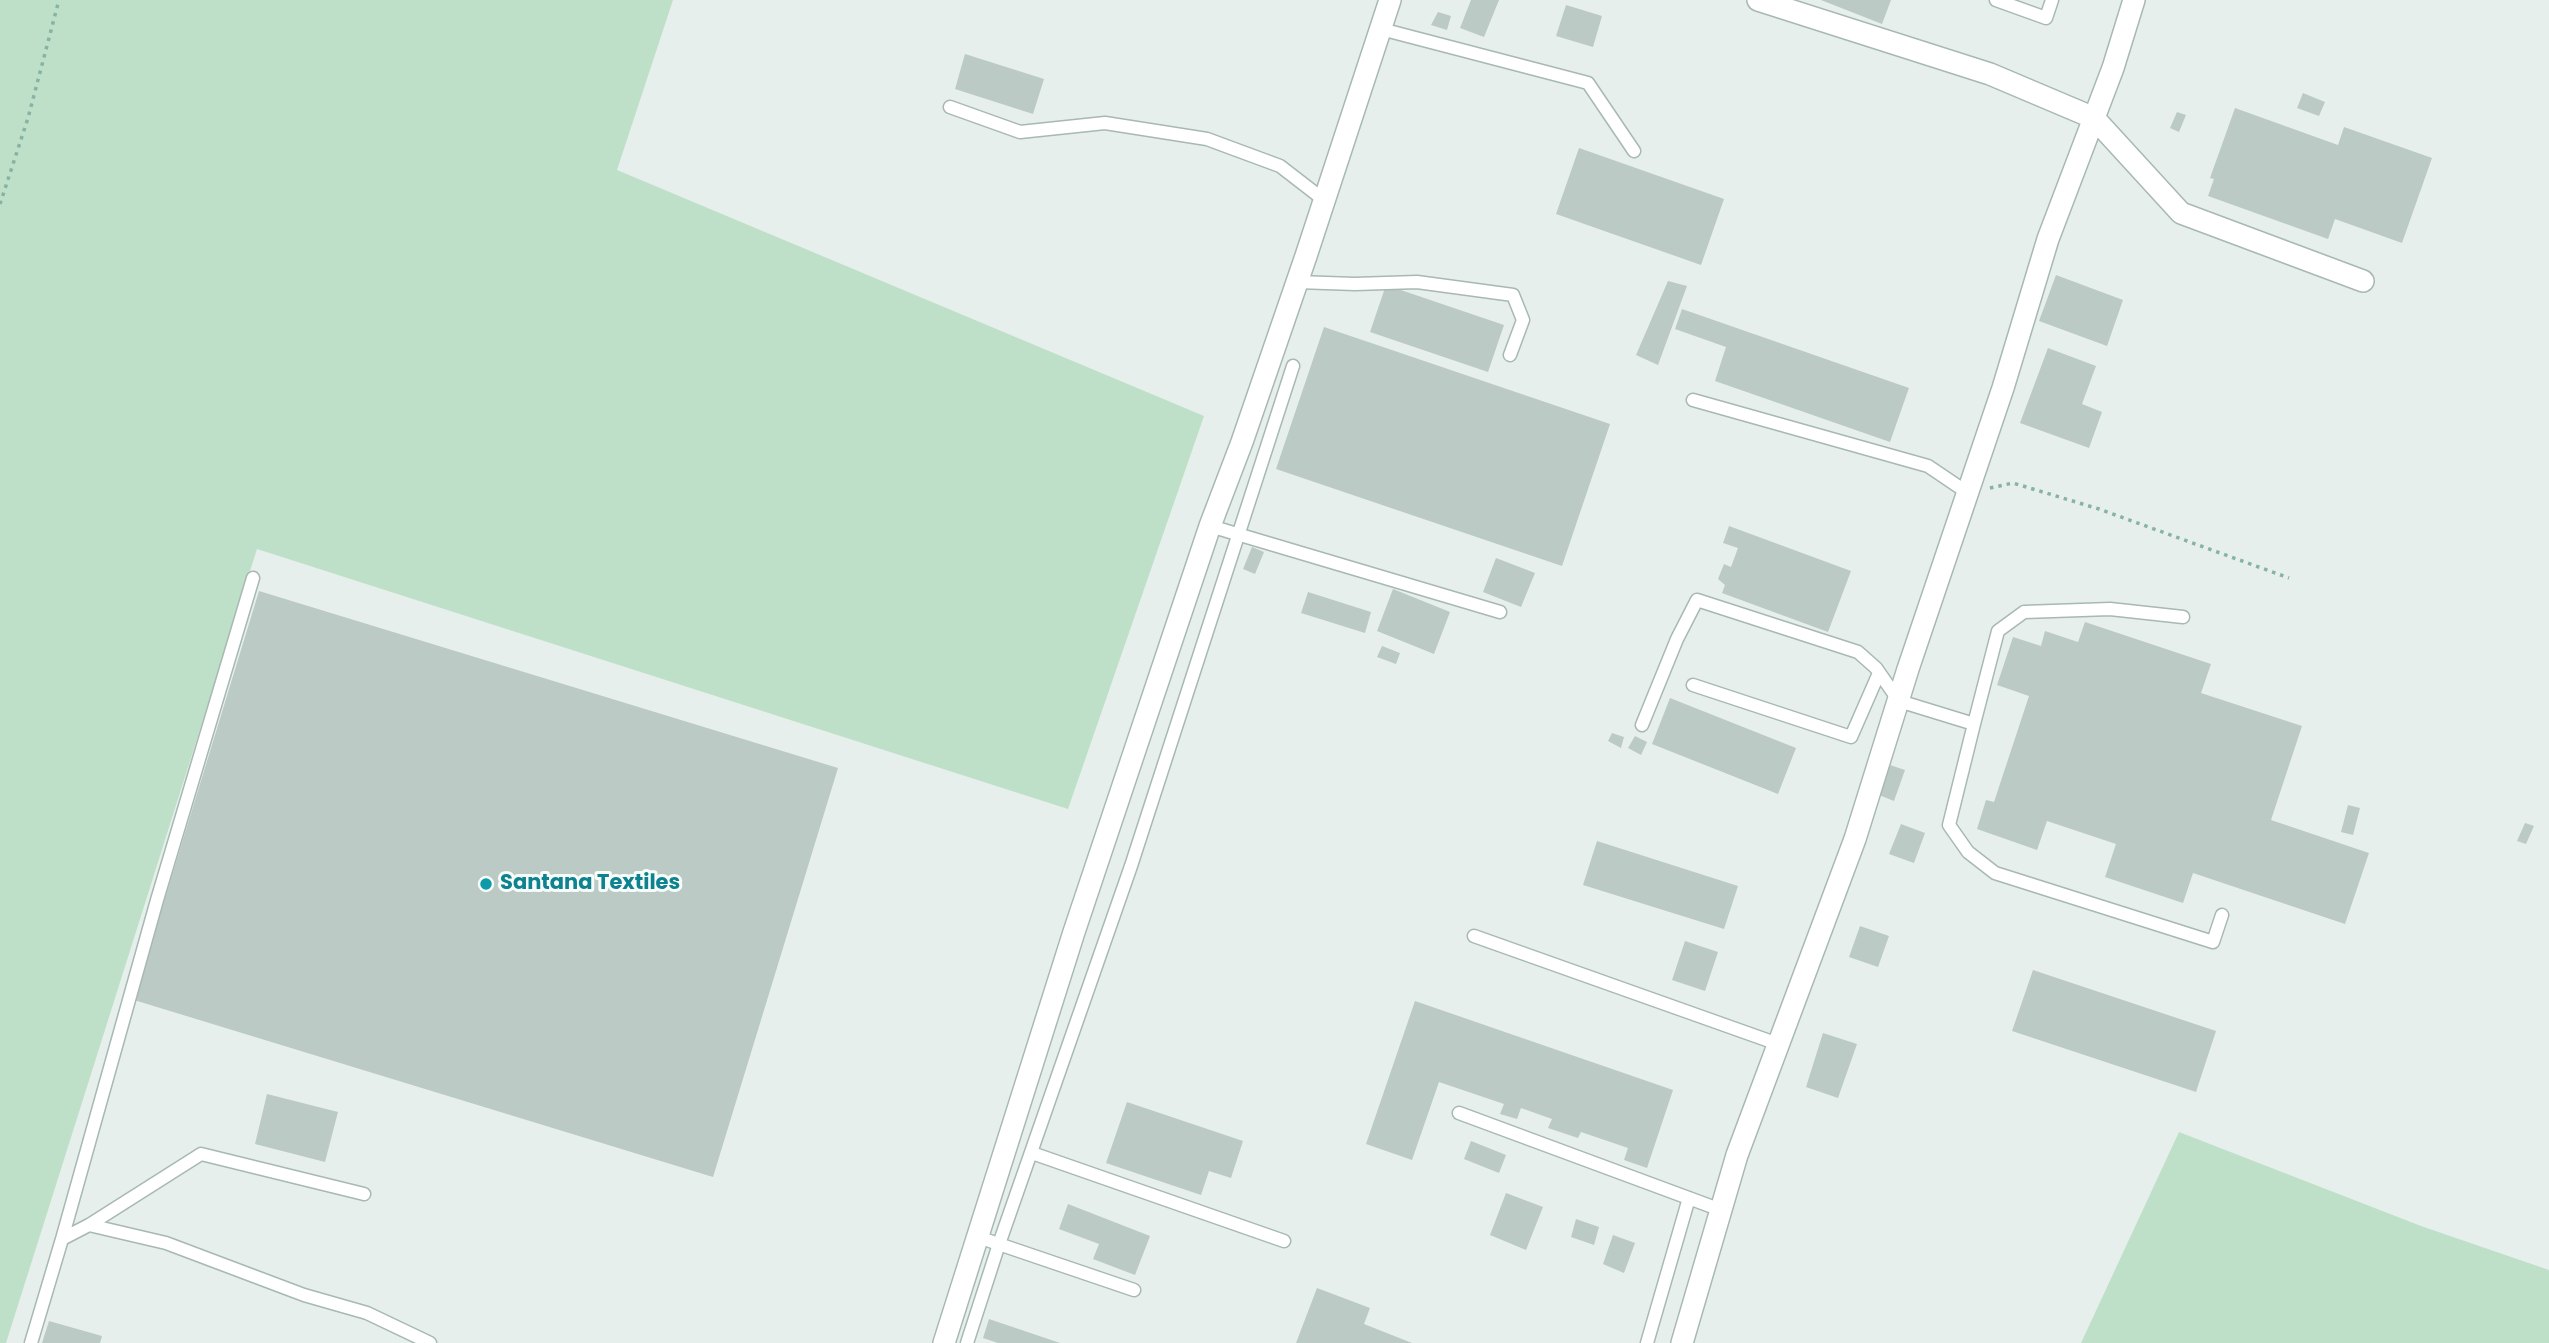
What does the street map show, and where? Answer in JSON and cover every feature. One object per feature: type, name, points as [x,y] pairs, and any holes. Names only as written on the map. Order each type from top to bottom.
[{"type":"street","points":[[944,1343],[1073,932],[1210,526],[1297,282],[1390,0]]},
{"type":"street","points":[[1758,0],[1785,4],[1990,74],[2094,118],[2181,213],[2363,281]]},
{"type":"street","points":[[1682,1343],[1737,1155],[1855,839],[2003,388],[2048,239],[2113,68],[2134,0]]},
{"type":"lane","points":[[1996,0],[2046,18],[2052,0]]},
{"type":"lane","points":[[1381,29],[1588,82],[1634,151]]},
{"type":"lane","points":[[950,107],[1020,132],[1105,123],[1207,139],[1280,166],[1324,200]]},
{"type":"lane","points":[[1297,282],[1417,282],[1513,295],[1523,320],[1510,355]]},
{"type":"lane","points":[[967,1343],[1136,853],[1293,366]]},
{"type":"lane","points":[[1693,400],[1928,467],[1968,493]]},
{"type":"lane","points":[[1210,526],[1500,612]]},
{"type":"lane","points":[[31,1343],[157,901],[253,578]]},
{"type":"lane","points":[[1643,725],[1677,639],[1697,600],[1858,652],[1879,673],[1899,701],[1974,723]]},
{"type":"lane","points":[[2183,617],[2110,609],[2024,612],[1998,632],[1949,825],[1968,852],[1995,873],[2213,942],[2222,915]]},
{"type":"lane","points":[[1693,685],[1850,737],[1879,673]]},
{"type":"lane","points":[[1474,936],[1777,1044]]},
{"type":"lane","points":[[1459,1113],[1721,1210]]},
{"type":"lane","points":[[1032,1153],[1284,1241]]},
{"type":"lane","points":[[62,1238],[89,1225],[201,1154],[364,1194]]},
{"type":"lane","points":[[1647,1343],[1689,1198]]},
{"type":"lane","points":[[89,1225],[166,1243],[304,1295],[367,1313],[430,1343]]},
{"type":"lane","points":[[978,1237],[1134,1290]]},
{"type":"path","points":[[0,204],[28,118],[59,0]]},
{"type":"path","points":[[1968,493],[2013,483],[2099,509],[2289,578]]},
{"type":"green space","points":[[0,0],[673,0],[617,170],[1204,416],[1068,809],[257,549],[6,1343],[0,1343]]},
{"type":"green space","points":[[2179,1132],[2421,1226],[2549,1270],[2549,1343],[2081,1343]]},
{"type":"building","points":[[1471,0],[1499,0],[1484,37],[1460,28]]},
{"type":"building","points":[[1821,0],[1891,0],[1882,24]]},
{"type":"building","points":[[1566,5],[1602,16],[1593,47],[1556,36]]},
{"type":"building","points":[[1438,12],[1451,16],[1447,30],[1431,25]]},
{"type":"building","points":[[965,54],[1044,79],[1033,114],[955,89]]},
{"type":"building","points":[[2303,93],[2325,102],[2319,116],[2297,108]]},
{"type":"building","points":[[2235,108],[2338,145],[2344,127],[2432,158],[2402,243],[2335,219],[2328,239],[2208,196],[2214,179],[2210,178]]},
{"type":"building","points":[[2177,112],[2186,115],[2179,132],[2170,128]]},
{"type":"building","points":[[1579,148],[1724,199],[1701,265],[1556,214]]},
{"type":"building","points":[[2056,275],[2123,300],[2107,346],[2039,321]]},
{"type":"building","points":[[1668,281],[1687,286],[1658,365],[1636,355]]},
{"type":"building","points":[[1386,285],[1504,325],[1488,372],[1370,332]]},
{"type":"building","points":[[1682,309],[1909,388],[1890,442],[1715,381],[1726,347],[1675,329]]},
{"type":"building","points":[[1324,327],[1610,424],[1562,566],[1276,469]]},
{"type":"building","points":[[2048,348],[2096,366],[2082,404],[2102,412],[2089,448],[2020,423]]},
{"type":"building","points":[[1729,526],[1851,571],[1828,632],[1722,593],[1725,585],[1718,579],[1724,564],[1731,567],[1738,548],[1723,543]]},
{"type":"building","points":[[1252,547],[1264,552],[1255,574],[1243,569]]},
{"type":"building","points":[[1496,558],[1535,573],[1521,607],[1483,592]]},
{"type":"building","points":[[1393,589],[1450,612],[1434,654],[1377,631]]},
{"type":"building","name":"Santana Textiles","points":[[259,591],[838,768],[713,1177],[134,1000]]},
{"type":"building","points":[[1308,592],[1371,612],[1365,633],[1301,613]]},
{"type":"building","points":[[2085,622],[2211,664],[2201,693],[2302,726],[2271,820],[2369,853],[2345,924],[2193,873],[2183,903],[2105,877],[2116,844],[2047,821],[2037,850],[1977,829],[1986,800],[1994,802],[2029,696],[1997,685],[2013,637],[2041,646],[2045,631],[2078,642]]},
{"type":"building","points":[[1382,646],[1400,653],[1396,664],[1377,657]]},
{"type":"building","points":[[1670,698],[1796,748],[1778,794],[1652,744]]},
{"type":"building","points":[[1612,733],[1624,737],[1621,748],[1608,741]]},
{"type":"building","points":[[1635,736],[1647,742],[1641,755],[1628,748]]},
{"type":"building","points":[[1890,765],[1905,770],[1894,801],[1879,795]]},
{"type":"building","points":[[2348,805],[2360,808],[2353,835],[2341,832]]},
{"type":"building","points":[[2525,823],[2534,826],[2526,844],[2517,841]]},
{"type":"building","points":[[1901,824],[1925,833],[1914,863],[1889,854]]},
{"type":"building","points":[[1597,841],[1738,886],[1724,929],[1583,885]]},
{"type":"building","points":[[1860,926],[1889,936],[1878,967],[1849,957]]},
{"type":"building","points":[[1685,941],[1718,952],[1705,991],[1672,980]]},
{"type":"building","points":[[2033,970],[2216,1031],[2196,1092],[2012,1031]]},
{"type":"building","points":[[1415,1001],[1673,1090],[1647,1168],[1624,1160],[1628,1148],[1581,1132],[1578,1138],[1548,1128],[1552,1119],[1521,1108],[1517,1119],[1500,1114],[1504,1104],[1439,1082],[1412,1160],[1366,1144]]},
{"type":"building","points":[[1823,1033],[1857,1044],[1838,1098],[1806,1087]]},
{"type":"building","points":[[267,1094],[338,1112],[325,1162],[255,1144]]},
{"type":"building","points":[[1127,1102],[1243,1141],[1231,1178],[1209,1171],[1201,1195],[1106,1163]]},
{"type":"building","points":[[1471,1141],[1506,1155],[1499,1173],[1464,1159]]},
{"type":"building","points":[[1506,1193],[1543,1207],[1526,1250],[1490,1235]]},
{"type":"building","points":[[1068,1204],[1150,1236],[1135,1275],[1093,1259],[1099,1244],[1059,1229]]},
{"type":"building","points":[[1576,1219],[1599,1227],[1594,1245],[1571,1237]]},
{"type":"building","points":[[1613,1235],[1635,1243],[1624,1273],[1603,1264]]},
{"type":"building","points":[[1317,1288],[1370,1308],[1364,1324],[1412,1343],[1296,1343]]},
{"type":"building","points":[[989,1319],[1060,1343],[998,1343],[983,1338]]},
{"type":"building","points":[[49,1321],[102,1336],[100,1343],[42,1343]]},
{"type":"place","name":"Santana Textiles","points":[[486,884]]}]
